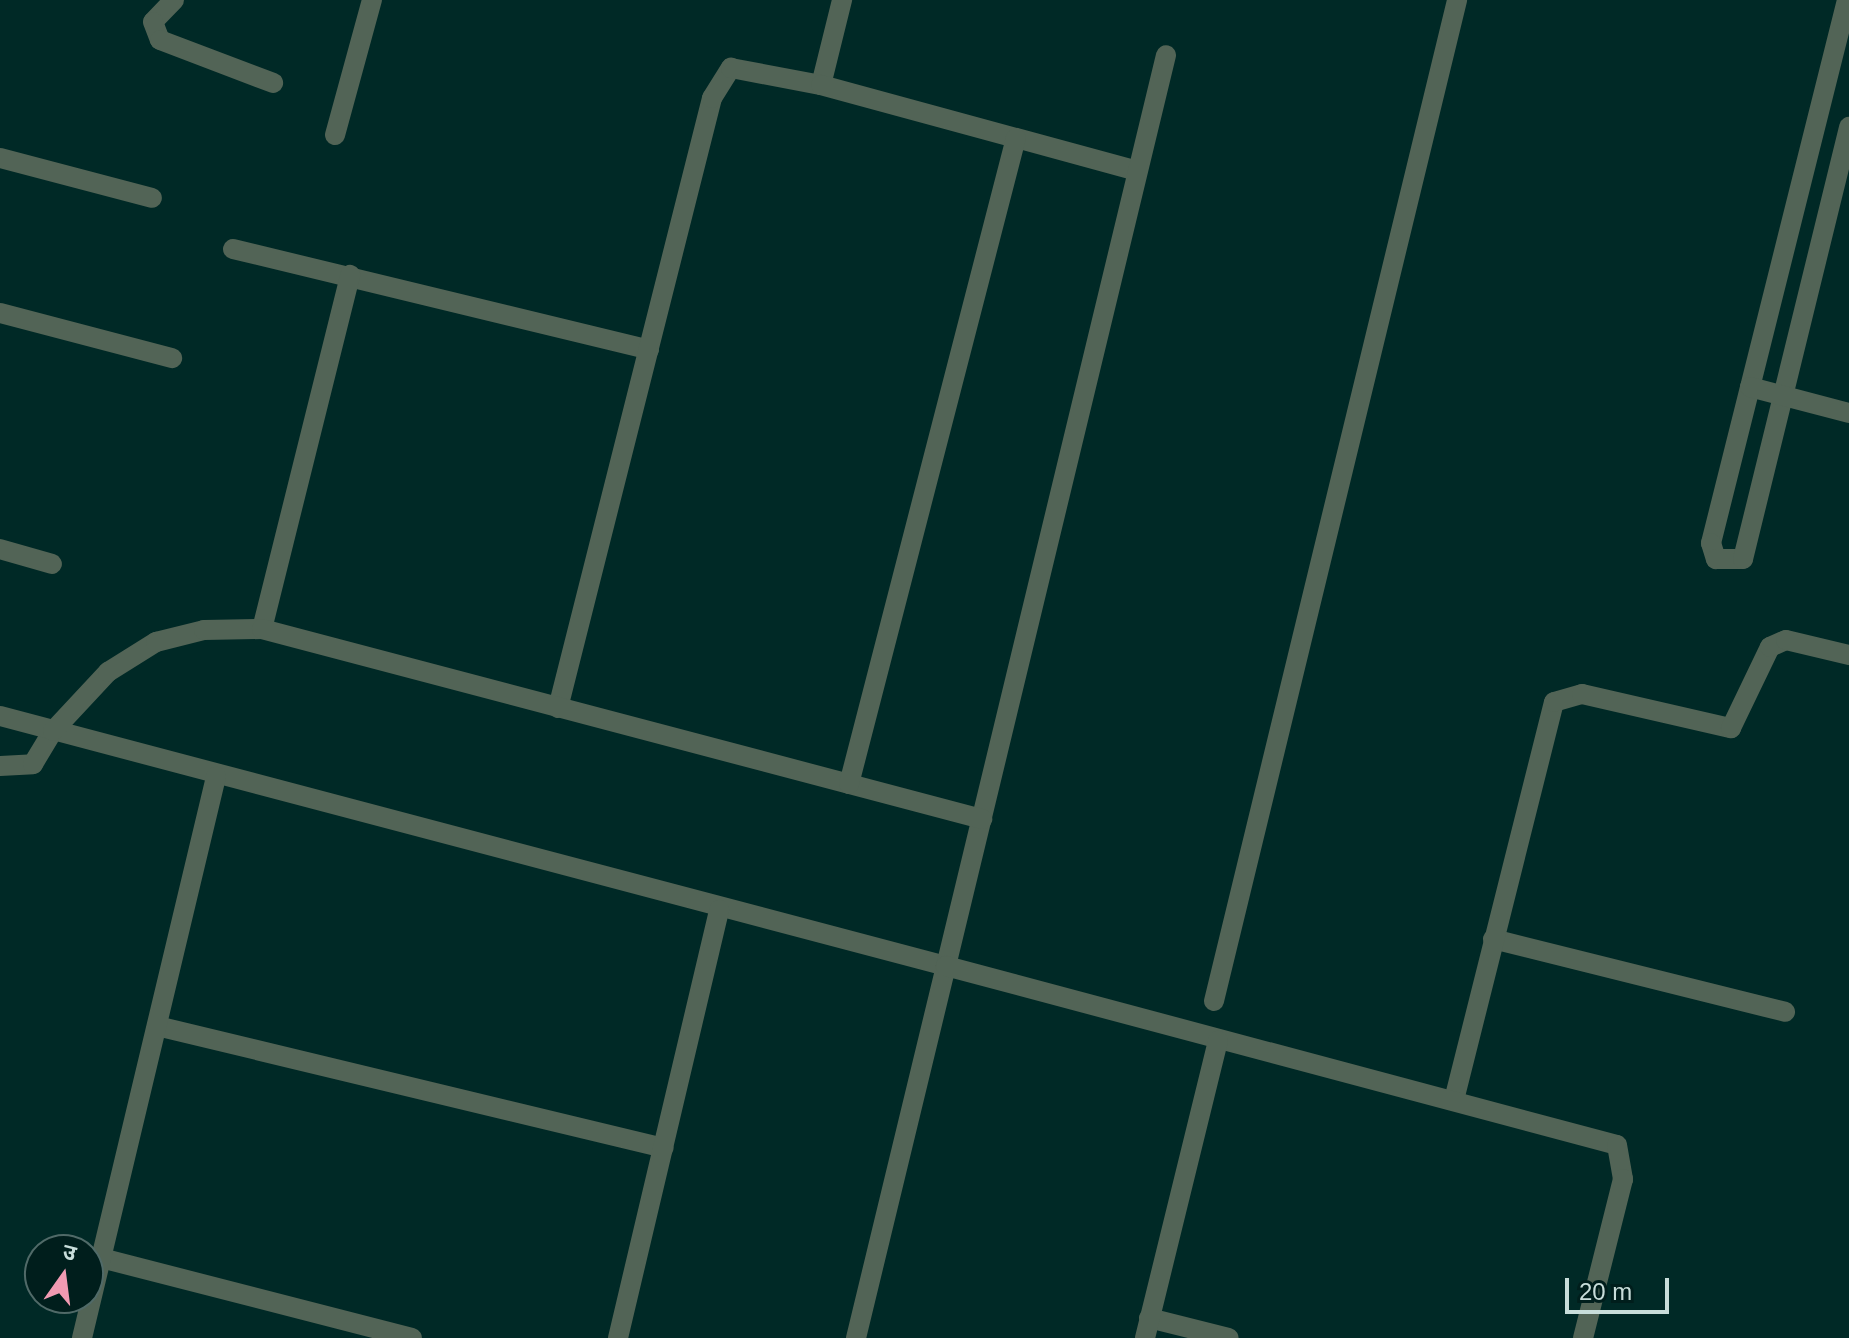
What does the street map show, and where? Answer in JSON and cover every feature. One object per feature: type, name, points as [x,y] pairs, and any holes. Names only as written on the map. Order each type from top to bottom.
[{"type":"street","points":[[174,0],[153,22],[160,40],[273,83]]},
{"type":"street","points":[[335,135],[372,0]]},
{"type":"street","points":[[821,85],[842,0]]},
{"type":"street","points":[[1214,1001],[1457,0]]},
{"type":"street","points":[[1819,114],[1849,124],[1743,559],[1724,561],[1710,551],[1847,0]]},
{"type":"street","points":[[856,1338],[1166,55]]},
{"type":"street","points":[[558,708],[718,80],[746,66],[1137,171]]},
{"type":"street","points":[[849,784],[1016,138]]},
{"type":"street","points":[[0,158],[152,198]]},
{"type":"street","points":[[233,249],[649,350]]},
{"type":"street","points":[[262,629],[350,275]]},
{"type":"street","points":[[0,313],[172,358]]},
{"type":"street","points":[[1750,387],[1849,413]]},
{"type":"street","points":[[0,549],[52,564]]},
{"type":"street","points":[[0,766],[33,764],[53,731],[108,672],[156,642],[204,630],[262,629],[982,819]]},
{"type":"street","points":[[1454,1100],[1554,702],[1582,694],[1731,728],[1770,647],[1786,640],[1849,655]]},
{"type":"street","points":[[0,716],[216,777],[719,910],[946,966],[1617,1145],[1623,1179],[1583,1338]]},
{"type":"street","points":[[104,1246],[216,777]]},
{"type":"street","points":[[618,1338],[719,910]]},
{"type":"street","points":[[1493,939],[1785,1012]]},
{"type":"street","points":[[157,1026],[664,1148]]},
{"type":"street","points":[[1218,1041],[1147,1328],[1229,1338]]},
{"type":"street","points":[[104,1259],[412,1338]]},
{"type":"street","points":[[82,1338],[88,1314]]}]
